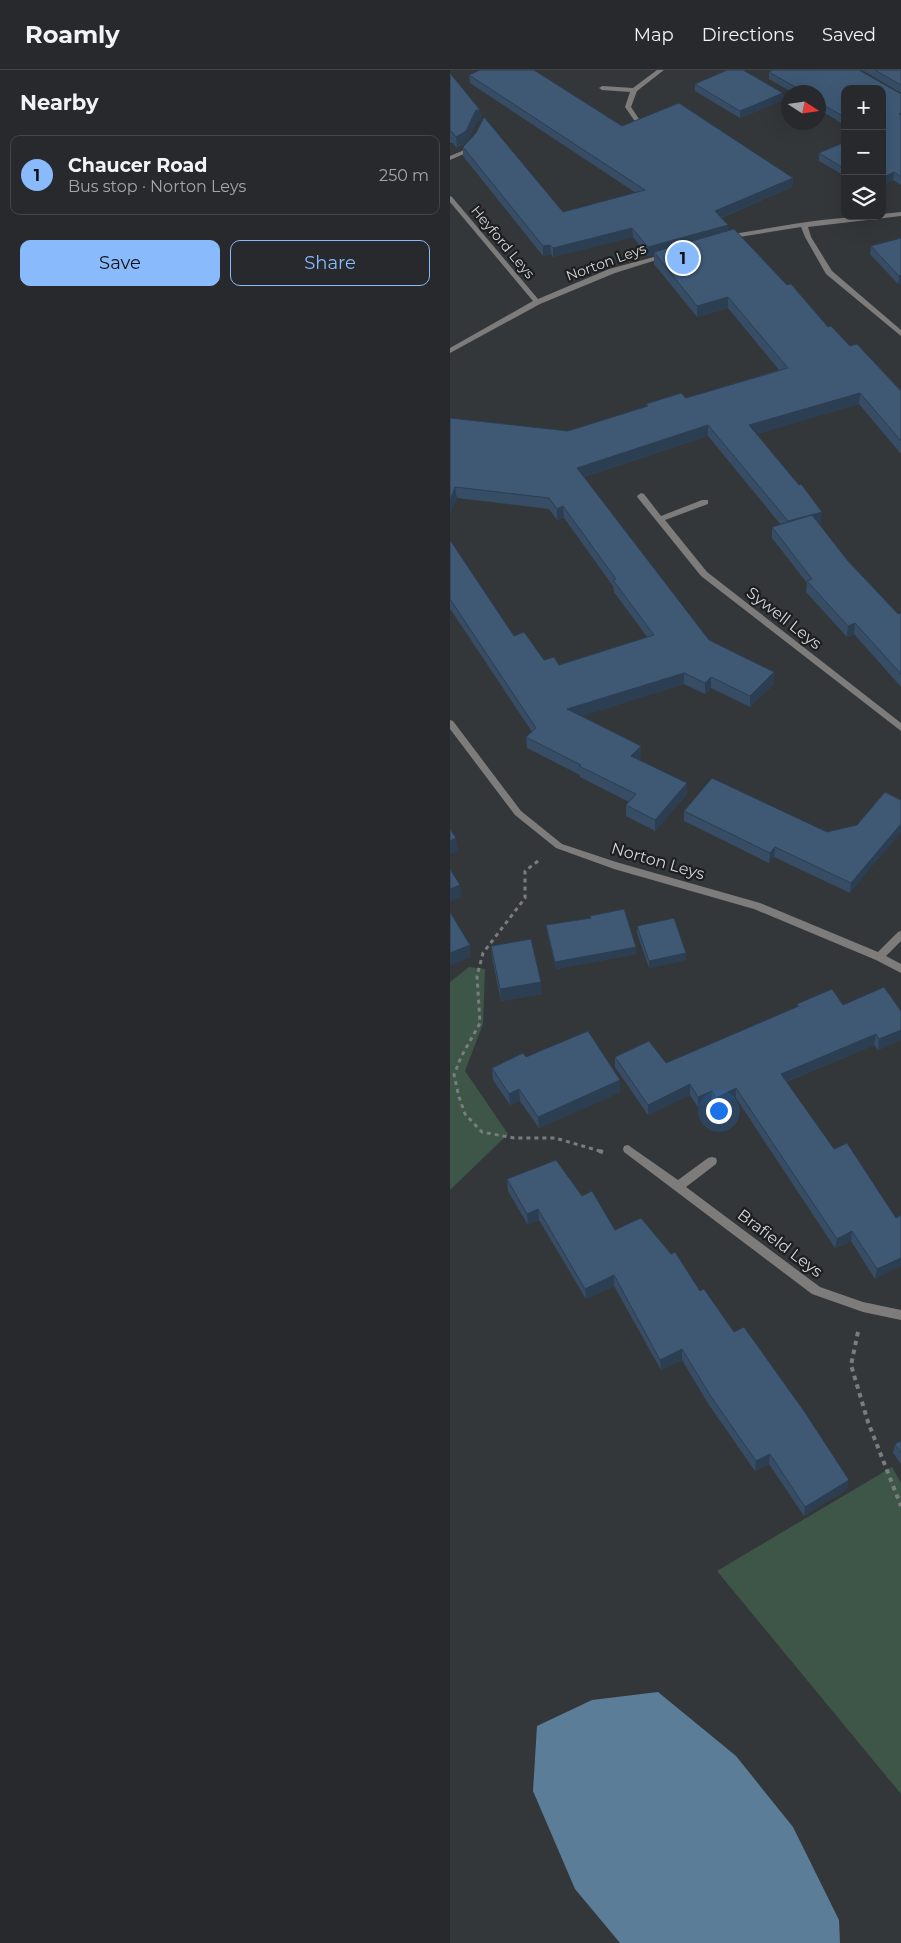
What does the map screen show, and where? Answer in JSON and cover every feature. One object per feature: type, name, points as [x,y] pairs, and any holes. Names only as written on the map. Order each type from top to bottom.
[{"type":"street","points":[[638,122],[628,107],[634,90],[661,70]]},
{"type":"street","points":[[602,88],[634,90]]},
{"type":"street","points":[[450,158],[464,152],[474,142]]},
{"type":"street","name":"Heyford Leys","points":[[450,198],[538,302]]},
{"type":"street","points":[[716,240],[804,225],[901,214]]},
{"type":"street","points":[[804,225],[808,237],[829,272],[901,334]]},
{"type":"street","name":"Norton Leys","points":[[450,351],[538,302],[612,271],[674,253]]},
{"type":"street","name":"Sywell Leys","points":[[640,496],[704,574],[901,728]]},
{"type":"street","points":[[660,520],[705,502]]},
{"type":"street","name":"Norton Leys","points":[[450,723],[518,813],[559,846],[614,865],[757,906],[879,957],[901,969]]},
{"type":"street","points":[[879,957],[901,935]]},
{"type":"street","name":"Brafield Leys","points":[[628,1149],[816,1291],[862,1307],[901,1316]]},
{"type":"street","points":[[677,1187],[712,1161]]},
{"type":"path","points":[[559,846],[525,871],[526,898],[482,954],[478,976],[480,1023],[461,1057],[454,1075],[458,1097],[464,1114],[482,1132],[514,1138],[555,1138],[604,1153],[628,1149]]},
{"type":"path","points":[[862,1307],[851,1365],[868,1422],[901,1506]]},
{"type":"green space","points":[[469,967],[485,969],[483,1024],[465,1071],[508,1134],[450,1190],[450,982]]},
{"type":"green space","points":[[892,1467],[901,1483],[901,1794],[717,1571]]},
{"type":"water","points":[[658,1692],[736,1756],[793,1827],[839,1920],[840,1943],[620,1943],[575,1889],[533,1791],[537,1726],[592,1700]]},
{"type":"building","points":[[480,70],[534,70],[622,126],[679,103],[793,178],[715,211],[728,225],[648,247],[632,228],[553,248],[550,245],[543,246],[463,147],[476,133],[484,117],[563,212],[645,190],[469,75]]},
{"type":"building","points":[[727,70],[743,70],[781,92],[781,94],[740,111],[695,84]]},
{"type":"building","points":[[773,70],[859,70],[885,85],[841,85],[841,115],[826,106],[826,85],[792,85],[769,72]]},
{"type":"building","points":[[875,70],[901,70],[901,85]]},
{"type":"building","points":[[450,73],[480,110],[476,110],[466,131],[456,137],[450,132]]},
{"type":"building","points":[[886,85],[901,94],[901,113],[899,114],[901,115],[901,177],[894,172],[886,176]]},
{"type":"building","points":[[841,144],[841,167],[819,153]]},
{"type":"building","points":[[734,229],[787,285],[791,284],[828,327],[831,326],[850,346],[857,344],[901,391],[901,441],[860,393],[749,425],[799,485],[801,484],[822,512],[788,521],[708,425],[577,468],[709,640],[774,672],[750,696],[711,677],[705,683],[684,673],[567,709],[641,746],[631,756],[687,783],[655,820],[626,805],[636,794],[526,737],[536,728],[450,599],[450,540],[514,636],[524,632],[544,660],[554,657],[559,665],[654,635],[613,580],[616,579],[563,506],[557,509],[549,498],[455,487],[450,500],[450,418],[568,431],[648,406],[646,404],[681,393],[686,398],[788,368],[728,297],[697,306],[654,252]]},
{"type":"building","points":[[901,238],[901,275],[899,276],[871,246]]},
{"type":"building","points":[[812,515],[848,561],[898,614],[901,613],[901,674],[855,623],[848,626],[807,581],[812,579],[772,527]]},
{"type":"building","points":[[712,778],[827,832],[857,825],[885,792],[901,800],[901,824],[851,883],[775,847],[770,853],[684,811]]},
{"type":"building","points":[[450,829],[456,838],[450,841]]},
{"type":"building","points":[[450,869],[460,885],[450,889]]},
{"type":"building","points":[[624,909],[636,947],[555,962],[546,925],[591,918],[590,916]]},
{"type":"building","points":[[450,912],[470,945],[450,953]]},
{"type":"building","points":[[674,918],[686,953],[649,961],[637,926]]},
{"type":"building","points":[[531,939],[541,982],[500,989],[491,946]]},
{"type":"building","points":[[884,987],[901,1011],[901,1030],[879,1039],[876,1034],[781,1074],[834,1149],[847,1143],[896,1218],[901,1215],[901,1258],[877,1269],[852,1231],[837,1239],[736,1088],[716,1098],[712,1091],[698,1097],[690,1084],[648,1105],[615,1057],[649,1041],[666,1063],[799,1006],[797,1004],[832,989],[843,1005]]},
{"type":"building","points":[[588,1031],[620,1080],[538,1117],[519,1089],[509,1094],[492,1068],[523,1053],[526,1057]]},
{"type":"building","points":[[556,1160],[582,1196],[592,1191],[615,1230],[641,1218],[671,1254],[675,1252],[700,1291],[704,1289],[734,1332],[744,1327],[804,1411],[849,1480],[805,1507],[770,1454],[756,1461],[710,1395],[682,1349],[660,1360],[614,1275],[585,1289],[538,1209],[527,1214],[507,1179]]},
{"type":"building","points":[[901,1441],[901,1453],[895,1444]]},
{"type":"place","name":"Chaucer Road","points":[[683,258]]}]
